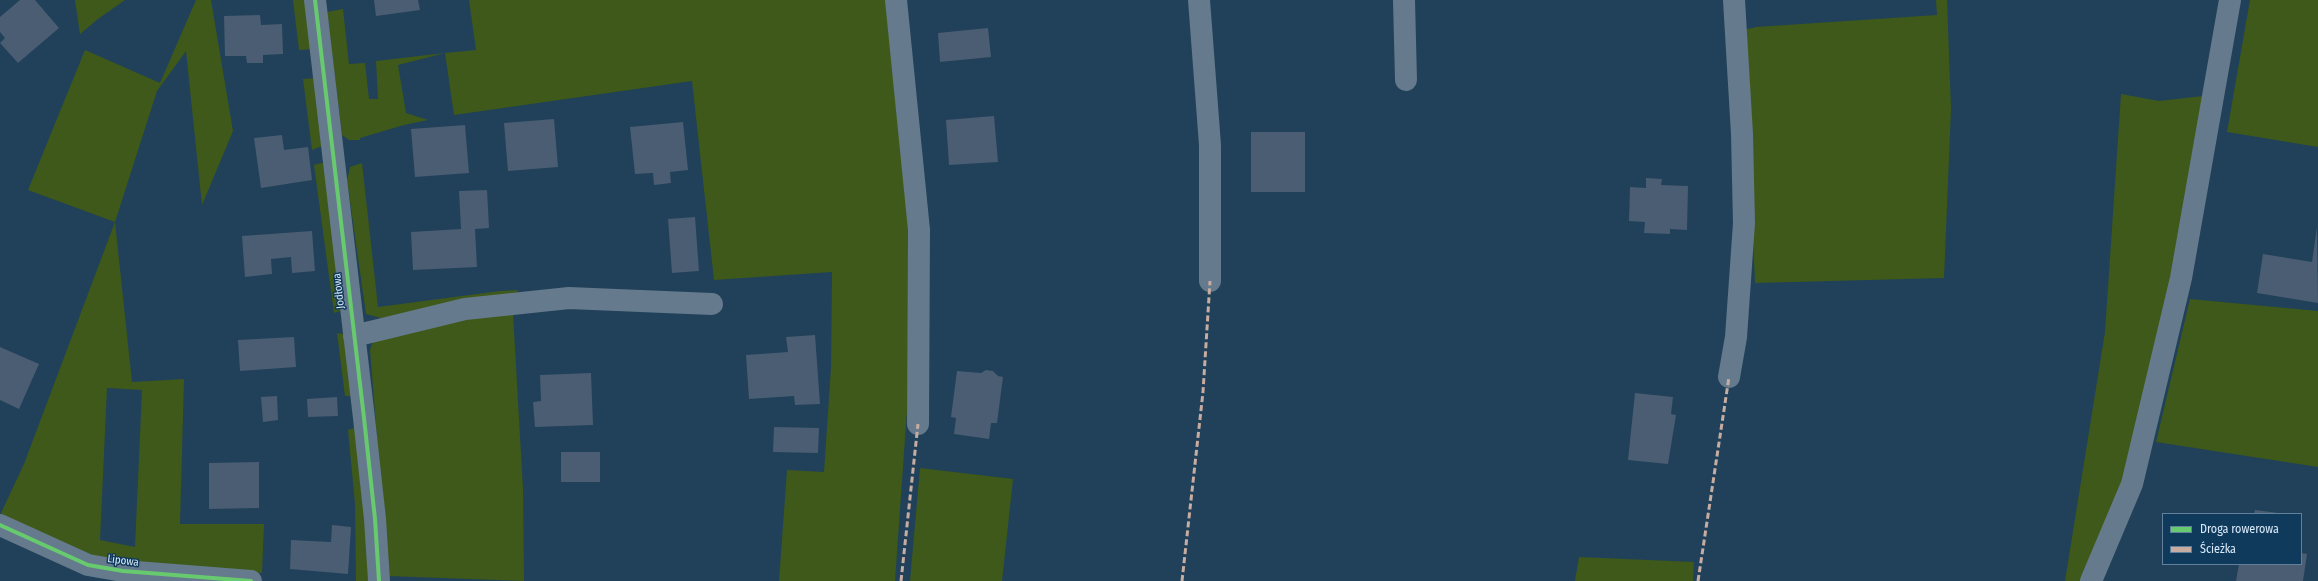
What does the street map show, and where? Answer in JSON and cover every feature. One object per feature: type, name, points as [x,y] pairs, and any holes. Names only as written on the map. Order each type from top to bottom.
[{"type":"street","name":"Jodłowa","points":[[315,0],[375,520],[378,581]]},
{"type":"street","points":[[896,0],[919,230],[918,424]]},
{"type":"street","points":[[1199,0],[1210,145],[1210,281]]},
{"type":"street","points":[[1404,0],[1406,80]]},
{"type":"street","points":[[1729,377],[1736,337],[1744,223],[1742,134],[1734,0]]},
{"type":"street","points":[[2091,581],[2132,484],[2181,278],[2230,0]]},
{"type":"street","points":[[354,336],[465,309],[569,298],[712,304]]},
{"type":"street","name":"Lipowa","points":[[0,525],[88,565],[123,571],[251,581]]},
{"type":"green space","points":[[75,0],[125,0],[80,34]]},
{"type":"green space","points":[[196,0],[211,0],[233,131],[202,205],[186,51],[157,91],[115,222],[28,190],[85,50],[160,83]]},
{"type":"green space","points":[[293,0],[308,0],[313,49],[299,50]]},
{"type":"green space","points":[[469,0],[890,0],[909,231],[909,381],[895,581],[779,581],[787,470],[824,472],[831,368],[832,272],[714,280],[692,81],[454,115],[445,53],[476,50]]},
{"type":"green space","points":[[1936,0],[1947,0],[1951,109],[1944,278],[1755,283],[1744,30],[1756,27],[1937,15]]},
{"type":"green space","points":[[2250,0],[2318,0],[2318,147],[2227,132]]},
{"type":"green space","points":[[343,9],[349,64],[365,63],[369,99],[378,99],[376,61],[445,53],[398,65],[406,113],[428,120],[404,125],[360,138],[360,140],[349,140],[342,135],[327,12]]},
{"type":"green space","points":[[317,78],[322,146],[312,150],[303,79]]},
{"type":"green space","points":[[2121,94],[2159,101],[2203,96],[2171,275],[2118,505],[2081,581],[2065,581],[2105,332]]},
{"type":"green space","points":[[321,163],[327,164],[343,310],[334,313],[314,165]]},
{"type":"green space","points":[[362,163],[378,307],[500,291],[518,290],[517,295],[381,318],[366,314],[347,180],[350,167]]},
{"type":"green space","points":[[115,222],[132,382],[184,379],[180,524],[264,524],[262,573],[134,564],[96,557],[0,515],[24,464]],"holes":[[[107,388],[142,390],[135,547],[100,540]]]},
{"type":"green space","points":[[2190,299],[2318,311],[2318,467],[2156,442]]},
{"type":"green space","points":[[513,313],[523,489],[524,581],[388,576],[370,350],[372,344],[376,339],[456,320]]},
{"type":"green space","points":[[337,333],[344,334],[353,396],[345,396]]},
{"type":"green space","points":[[357,427],[362,448],[368,581],[356,581],[355,504],[348,430]]},
{"type":"green space","points":[[920,468],[1013,479],[1002,581],[910,581]]},
{"type":"green space","points":[[1579,557],[1694,562],[1693,581],[1575,581]]},
{"type":"building","points":[[20,0],[35,0],[59,28],[18,63],[0,43],[5,38],[0,32],[0,17]]},
{"type":"building","points":[[374,0],[418,0],[420,10],[376,16]]},
{"type":"building","points":[[260,15],[261,25],[282,24],[283,54],[263,55],[263,63],[247,63],[246,56],[225,56],[224,16]]},
{"type":"building","points":[[988,28],[991,57],[940,62],[938,33]]},
{"type":"building","points":[[994,116],[998,162],[949,165],[946,120]]},
{"type":"building","points":[[554,119],[558,167],[508,171],[504,123]]},
{"type":"building","points":[[683,122],[688,170],[670,172],[671,183],[654,185],[653,173],[635,174],[630,127]]},
{"type":"building","points":[[465,125],[469,173],[415,177],[411,129]]},
{"type":"building","points":[[1251,132],[1305,132],[1305,192],[1251,192]]},
{"type":"building","points":[[282,135],[284,150],[308,147],[312,180],[261,188],[254,138]]},
{"type":"building","points":[[1646,178],[1662,179],[1661,185],[1688,186],[1687,230],[1670,229],[1670,234],[1644,233],[1645,222],[1629,221],[1630,187],[1646,188]]},
{"type":"building","points":[[487,190],[489,228],[475,229],[477,267],[413,270],[411,232],[461,229],[459,191]]},
{"type":"building","points":[[695,217],[699,271],[672,273],[668,219]]},
{"type":"building","points":[[2317,227],[2318,303],[2257,293],[2263,254],[2312,262]]},
{"type":"building","points":[[312,231],[315,271],[292,273],[291,257],[271,259],[272,274],[245,277],[242,236]]},
{"type":"building","points":[[815,335],[820,404],[795,405],[794,396],[749,399],[746,355],[788,352],[786,337]]},
{"type":"building","points":[[294,337],[296,367],[240,371],[238,340]]},
{"type":"building","points":[[0,347],[39,364],[19,409],[0,400]]},
{"type":"building","points":[[986,370],[993,371],[998,376],[1003,377],[997,423],[991,423],[989,439],[954,434],[956,418],[951,417],[957,371],[981,373]]},
{"type":"building","points":[[591,373],[593,425],[535,427],[533,402],[541,401],[540,375]]},
{"type":"building","points":[[1635,393],[1673,397],[1671,414],[1676,415],[1668,464],[1628,460]]},
{"type":"building","points":[[277,396],[278,420],[263,422],[261,397]]},
{"type":"building","points":[[337,397],[338,416],[308,417],[307,399]]},
{"type":"building","points":[[774,427],[819,428],[818,453],[773,452]]},
{"type":"building","points":[[561,452],[600,452],[600,482],[561,482]]},
{"type":"building","points":[[259,462],[259,508],[209,509],[209,463]]},
{"type":"building","points":[[2255,510],[2278,513],[2254,513]]},
{"type":"building","points":[[332,525],[351,527],[348,574],[290,569],[291,540],[331,542]]},
{"type":"building","points":[[2302,553],[2307,554],[2303,581],[2236,581],[2239,565],[2302,565]]},
{"type":"marked path","points":[[1182,581],[1203,392],[1210,281]]},
{"type":"marked path","points":[[1698,581],[1729,377]]},
{"type":"marked path","points":[[901,581],[918,424]]},
{"type":"cycle path","points":[[315,0],[364,418],[375,519],[379,581]]},
{"type":"cycle path","points":[[0,525],[88,565],[123,571],[251,581]]}]
